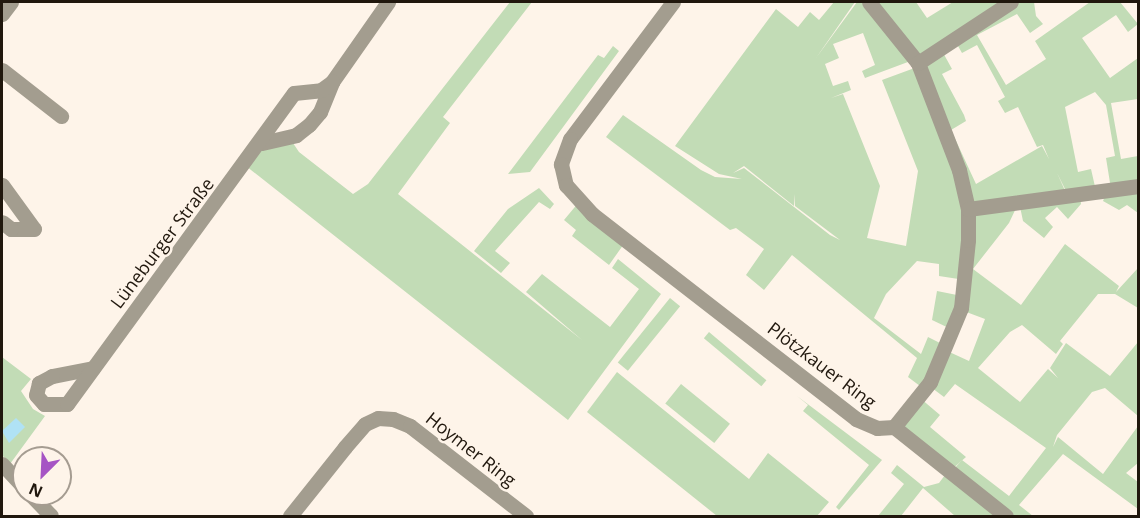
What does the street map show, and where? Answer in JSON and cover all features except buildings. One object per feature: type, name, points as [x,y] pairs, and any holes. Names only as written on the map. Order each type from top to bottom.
[{"type":"street","points":[[2,14],[11,2]]},
{"type":"street","points":[[262,142],[296,135],[309,125],[320,112],[332,82],[388,2]]},
{"type":"street","name":"Plötzkauer Ring","points":[[673,2],[570,139],[561,164],[566,185],[592,214],[856,419],[877,428],[894,427]]},
{"type":"street","points":[[869,2],[918,63],[959,170],[968,209],[966,277],[961,308],[930,382],[894,427],[1006,516]]},
{"type":"street","points":[[918,63],[1011,2]]},
{"type":"street","points":[[2,70],[61,116]]},
{"type":"street","name":"Lüneburger Straße","points":[[93,368],[262,142],[294,93],[321,90],[332,82]]},
{"type":"street","points":[[2,185],[34,229],[10,229],[2,222]]},
{"type":"street","points":[[968,209],[1138,186]]},
{"type":"street","name":"Hoymer Ring","points":[[290,516],[365,424],[378,418],[393,419],[410,426],[526,516]]},
{"type":"green space","points":[[510,2],[532,2],[443,117],[450,123],[398,194],[582,340],[526,292],[542,274],[610,327],[639,289],[612,268],[618,259],[661,294],[568,420],[246,166],[262,143],[289,137],[299,152],[353,194],[368,184]]},
{"type":"green space","points":[[834,2],[855,2],[816,58],[857,2],[916,2],[927,18],[953,2],[1034,2],[1036,16],[1043,24],[1030,33],[1017,14],[977,35],[1006,85],[1046,59],[1035,41],[1090,2],[1120,2],[1138,24],[1128,32],[1116,15],[1082,38],[1110,78],[1138,58],[1138,99],[1111,103],[1121,159],[1138,156],[1138,186],[1111,189],[1106,158],[1115,156],[1106,105],[1095,92],[1065,107],[1078,172],[1091,169],[1096,191],[1068,195],[1057,173],[1067,195],[968,208],[959,170],[965,280],[939,276],[939,264],[917,261],[886,294],[874,318],[921,354],[928,337],[946,346],[924,389],[908,377],[917,358],[792,255],[764,290],[746,275],[764,249],[736,228],[730,230],[606,137],[623,115],[701,170],[715,177],[742,179],[719,174],[675,146],[776,9],[798,27],[810,12],[819,20]],"holes":[[[863,33],[875,65],[862,71],[865,78],[916,59],[920,66],[882,80],[918,171],[906,246],[867,238],[880,186],[843,94],[831,98],[851,90],[848,81],[833,86],[825,64],[839,58],[833,44]],[[954,39],[962,53],[977,45],[1005,97],[998,101],[1005,113],[1018,107],[1037,147],[1043,145],[1049,159],[1042,146],[976,184],[951,130],[966,121],[942,74],[952,69],[941,49]],[[744,166],[794,206],[794,194],[795,206],[840,240],[830,235],[744,168],[733,173]]]},
{"type":"green space","points":[[613,46],[619,51],[530,172],[508,174],[598,55],[604,58]]},
{"type":"green space","points":[[1138,187],[1138,213],[1127,205],[1119,210],[1103,201],[1107,191]]},
{"type":"green space","points":[[539,188],[554,204],[550,209],[539,202],[495,251],[510,263],[501,273],[474,251],[508,209]]},
{"type":"green space","points":[[1080,194],[1081,204],[1068,219],[1057,207],[1045,218],[1053,227],[1044,238],[1023,221],[1019,202]]},
{"type":"green space","points":[[579,202],[626,241],[609,265],[572,236],[576,230],[564,220]]},
{"type":"green space","points":[[1019,202],[1009,223],[973,269],[1021,305],[1065,244],[1119,286],[1116,292],[1138,268],[1138,308],[1115,294],[1098,294],[1060,341],[1063,344],[1056,354],[1022,325],[1010,332],[978,368],[1020,402],[1048,369],[1058,378],[1050,368],[1066,343],[1110,376],[1138,342],[1138,416],[1105,388],[1092,392],[1057,435],[1053,447],[1058,437],[1103,474],[1138,426],[1138,463],[1126,473],[1138,482],[1138,509],[1063,454],[1019,505],[1033,516],[1008,516],[953,470],[962,460],[1009,496],[1046,448],[955,384],[944,397],[928,385],[945,350],[969,361],[985,319],[961,310],[953,330],[932,320],[937,291],[962,296],[968,210]]},
{"type":"green space","points":[[670,298],[680,306],[628,371],[618,363]]},
{"type":"green space","points":[[709,332],[766,380],[761,386],[704,338]]},
{"type":"green space","points":[[2,357],[31,379],[21,391],[33,409],[45,416],[23,446],[12,446],[10,464],[2,455]]},
{"type":"green space","points":[[617,372],[749,479],[768,453],[829,502],[817,516],[717,516],[587,412]]},
{"type":"green space","points":[[681,384],[730,424],[714,443],[665,403]]},
{"type":"green space","points":[[797,396],[882,460],[839,510],[836,507],[869,465],[803,411],[808,405]]},
{"type":"green space","points":[[920,398],[940,415],[930,427],[966,457],[950,471],[894,427]]},
{"type":"green space","points":[[897,465],[924,487],[939,483],[948,471],[1005,516],[955,516],[923,488],[901,516],[878,516],[904,484],[891,473]]},
{"type":"water","points":[[16,418],[25,427],[9,443],[2,431]]}]
